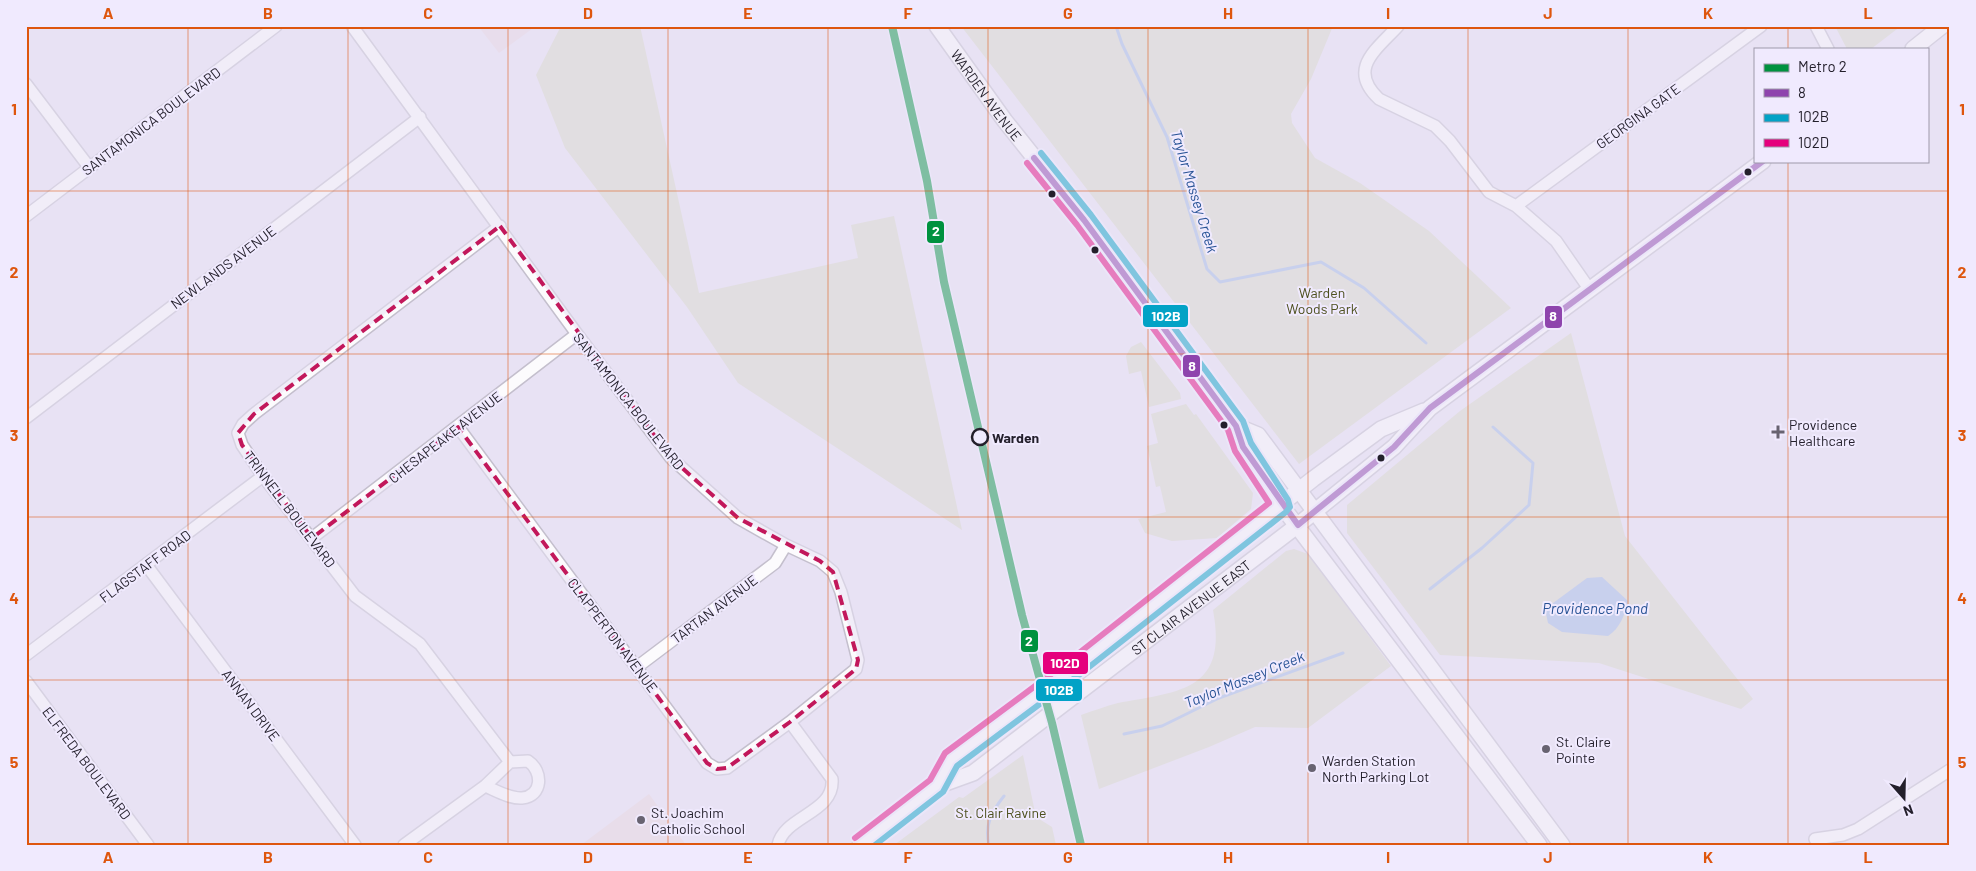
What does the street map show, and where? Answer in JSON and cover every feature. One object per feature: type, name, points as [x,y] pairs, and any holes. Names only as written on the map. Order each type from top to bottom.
[{"type":"main road","name":"WARDEN AVENUE","points":[[937,26],[1005,121],[1084,220],[1236,426],[1242,448],[1282,505],[1532,842]]},
{"type":"main road","points":[[1914,48],[1942,26]]},
{"type":"main road","name":"ST CLAIR AVENUE EAST","points":[[860,845],[937,786],[973,773],[1315,512],[1394,447],[1430,408],[1762,162]]},
{"type":"main road","name":"ST CLAIR AVENUE EAST","points":[[937,786],[950,760],[1079,664],[1299,491],[1381,429],[1430,408]]},
{"type":"main road","name":"WARDEN AVENUE","points":[[1236,426],[1258,435],[1562,845]]},
{"type":"street","name":"SANTAMONICA BOULEVARD","points":[[26,216],[276,26]]},
{"type":"street","name":"SANTAMONICA BOULEVARD","points":[[352,26],[500,226],[577,334],[671,458],[738,518],[786,545],[820,561],[833,572],[841,592],[858,660],[856,669],[790,722]]},
{"type":"street","points":[[1398,26],[1365,64],[1366,85],[1379,99],[1435,126],[1450,140],[1489,192],[1516,206],[1556,241],[1590,290]]},
{"type":"street","name":"GEORGINA GATE","points":[[1516,206],[1761,26]]},
{"type":"street","points":[[1816,26],[1827,48]]},
{"type":"street","points":[[26,84],[89,167]]},
{"type":"street","name":"NEWLANDS AVENUE","points":[[26,418],[420,117]]},
{"type":"street","name":"TRINNELL BOULEVARD","points":[[500,226],[243,424],[238,438],[263,476],[355,596],[420,644],[510,762]]},
{"type":"street","name":"CHESAPEAKE AVENUE","points":[[312,538],[577,334]]},
{"type":"street","name":"CLAPPERTON AVENUE","points":[[458,427],[707,763],[717,769],[727,768],[790,722]]},
{"type":"street","name":"FLAGSTAFF ROAD","points":[[26,655],[147,566],[263,476]]},
{"type":"street","name":"TARTAN AVENUE","points":[[637,667],[775,563],[786,545]]},
{"type":"street","name":"ANNAN DRIVE","points":[[147,566],[355,845]]},
{"type":"street","name":"ELFREDA BOULEVARD","points":[[26,681],[148,845]]},
{"type":"street","points":[[778,845],[783,834],[828,798],[833,785],[832,779],[790,722]]},
{"type":"street","points":[[404,845],[485,786],[510,762],[528,761],[537,769],[540,781],[535,792],[530,796],[516,798],[485,786]]},
{"type":"street","points":[[1815,839],[1843,835],[1858,829],[1950,770]]},
{"type":"highlighted area","points":[[500,226],[671,458],[738,518],[820,561],[833,572],[858,660],[856,669],[790,722],[727,768],[717,769],[707,763],[458,427],[312,538],[242,445],[238,433],[254,414]]},
{"type":"shaded area","points":[[478,26],[536,26],[499,53]]},
{"type":"shaded area","name":"St. Joachim Catholic School","points":[[649,794],[686,845],[581,845]]},
{"type":"green space","points":[[561,26],[640,26],[699,293],[858,258],[851,225],[894,216],[962,530],[738,383],[687,307],[565,148],[536,75]]},
{"type":"green space","name":"Warden Woods Park","points":[[961,26],[1333,26],[1311,79],[1291,114],[1292,123],[1315,158],[1360,183],[1429,231],[1511,308],[1299,464]]},
{"type":"green space","points":[[1835,26],[1901,26],[1872,48],[1846,48]]},
{"type":"green space","points":[[1571,333],[1625,536],[1753,699],[1741,709],[1599,663],[1440,655],[1347,533],[1347,505],[1460,411]]},
{"type":"green space","points":[[1141,342],[1180,393],[1181,399],[1149,407],[1141,371],[1129,374],[1126,356],[1131,347]]},
{"type":"green space","points":[[1186,404],[1194,415],[1196,414],[1253,493],[1251,509],[1217,538],[1172,541],[1145,533],[1138,519],[1166,512],[1160,486],[1156,487],[1147,446],[1158,443],[1151,414]]},
{"type":"green space","points":[[1294,549],[1308,554],[1391,666],[1308,728],[1255,727],[1209,747],[1099,789],[1081,715],[1118,703],[1180,690],[1195,682],[1206,672],[1213,657],[1216,637],[1213,610],[1286,551]]},
{"type":"green space","name":"St. Clair Ravine","points":[[1023,755],[1036,817],[1052,827],[1056,845],[894,845],[959,797],[963,798]]},
{"type":"water","name":"Providence Pond","points":[[1602,577],[1628,601],[1621,621],[1612,633],[1608,636],[1562,632],[1548,623],[1545,609],[1587,578]]},
{"type":"waterway","name":"Taylor Massey Creek","points":[[1116,26],[1122,44],[1167,137],[1207,269],[1220,282],[1321,262],[1364,288],[1426,343]]},
{"type":"waterway","name":"Taylor Massey Creek","points":[[1430,589],[1482,548],[1529,505],[1533,463],[1493,427]]},
{"type":"waterway","name":"Taylor Massey Creek","points":[[1124,734],[1162,726],[1219,698],[1343,653]]},
{"type":"waterway","name":"Taylor Massey Creek","points":[[989,845],[988,825],[996,807],[1004,796]]},
{"type":"metro line","name":"2","points":[[892,26],[927,181],[944,282],[1022,615],[1052,723],[1081,845]]},
{"type":"transit line","name":"102B","points":[[875,845],[943,792],[957,766],[1084,671],[1290,507],[1288,500],[1251,443],[1243,421],[1091,215],[1041,153]]},
{"type":"transit line","name":"8","points":[[1034,158],[1084,220],[1236,426],[1243,447],[1298,525],[1394,447],[1430,408],[1762,162]]},
{"type":"transit line","name":"102D","points":[[855,838],[930,780],[945,753],[1074,657],[1269,503],[1235,451],[1228,430],[1077,225],[1027,163]]},
{"type":"place","name":"Providence Healthcare","points":[[1778,432]]},
{"type":"place","name":"Warden","points":[[980,437]]},
{"type":"place","name":"St. Claire Pointe","points":[[1546,749]]},
{"type":"place","name":"Warden Station North Parking Lot","points":[[1312,768]]},
{"type":"place","name":"St. Joachim Catholic School","points":[[641,820]]}]
